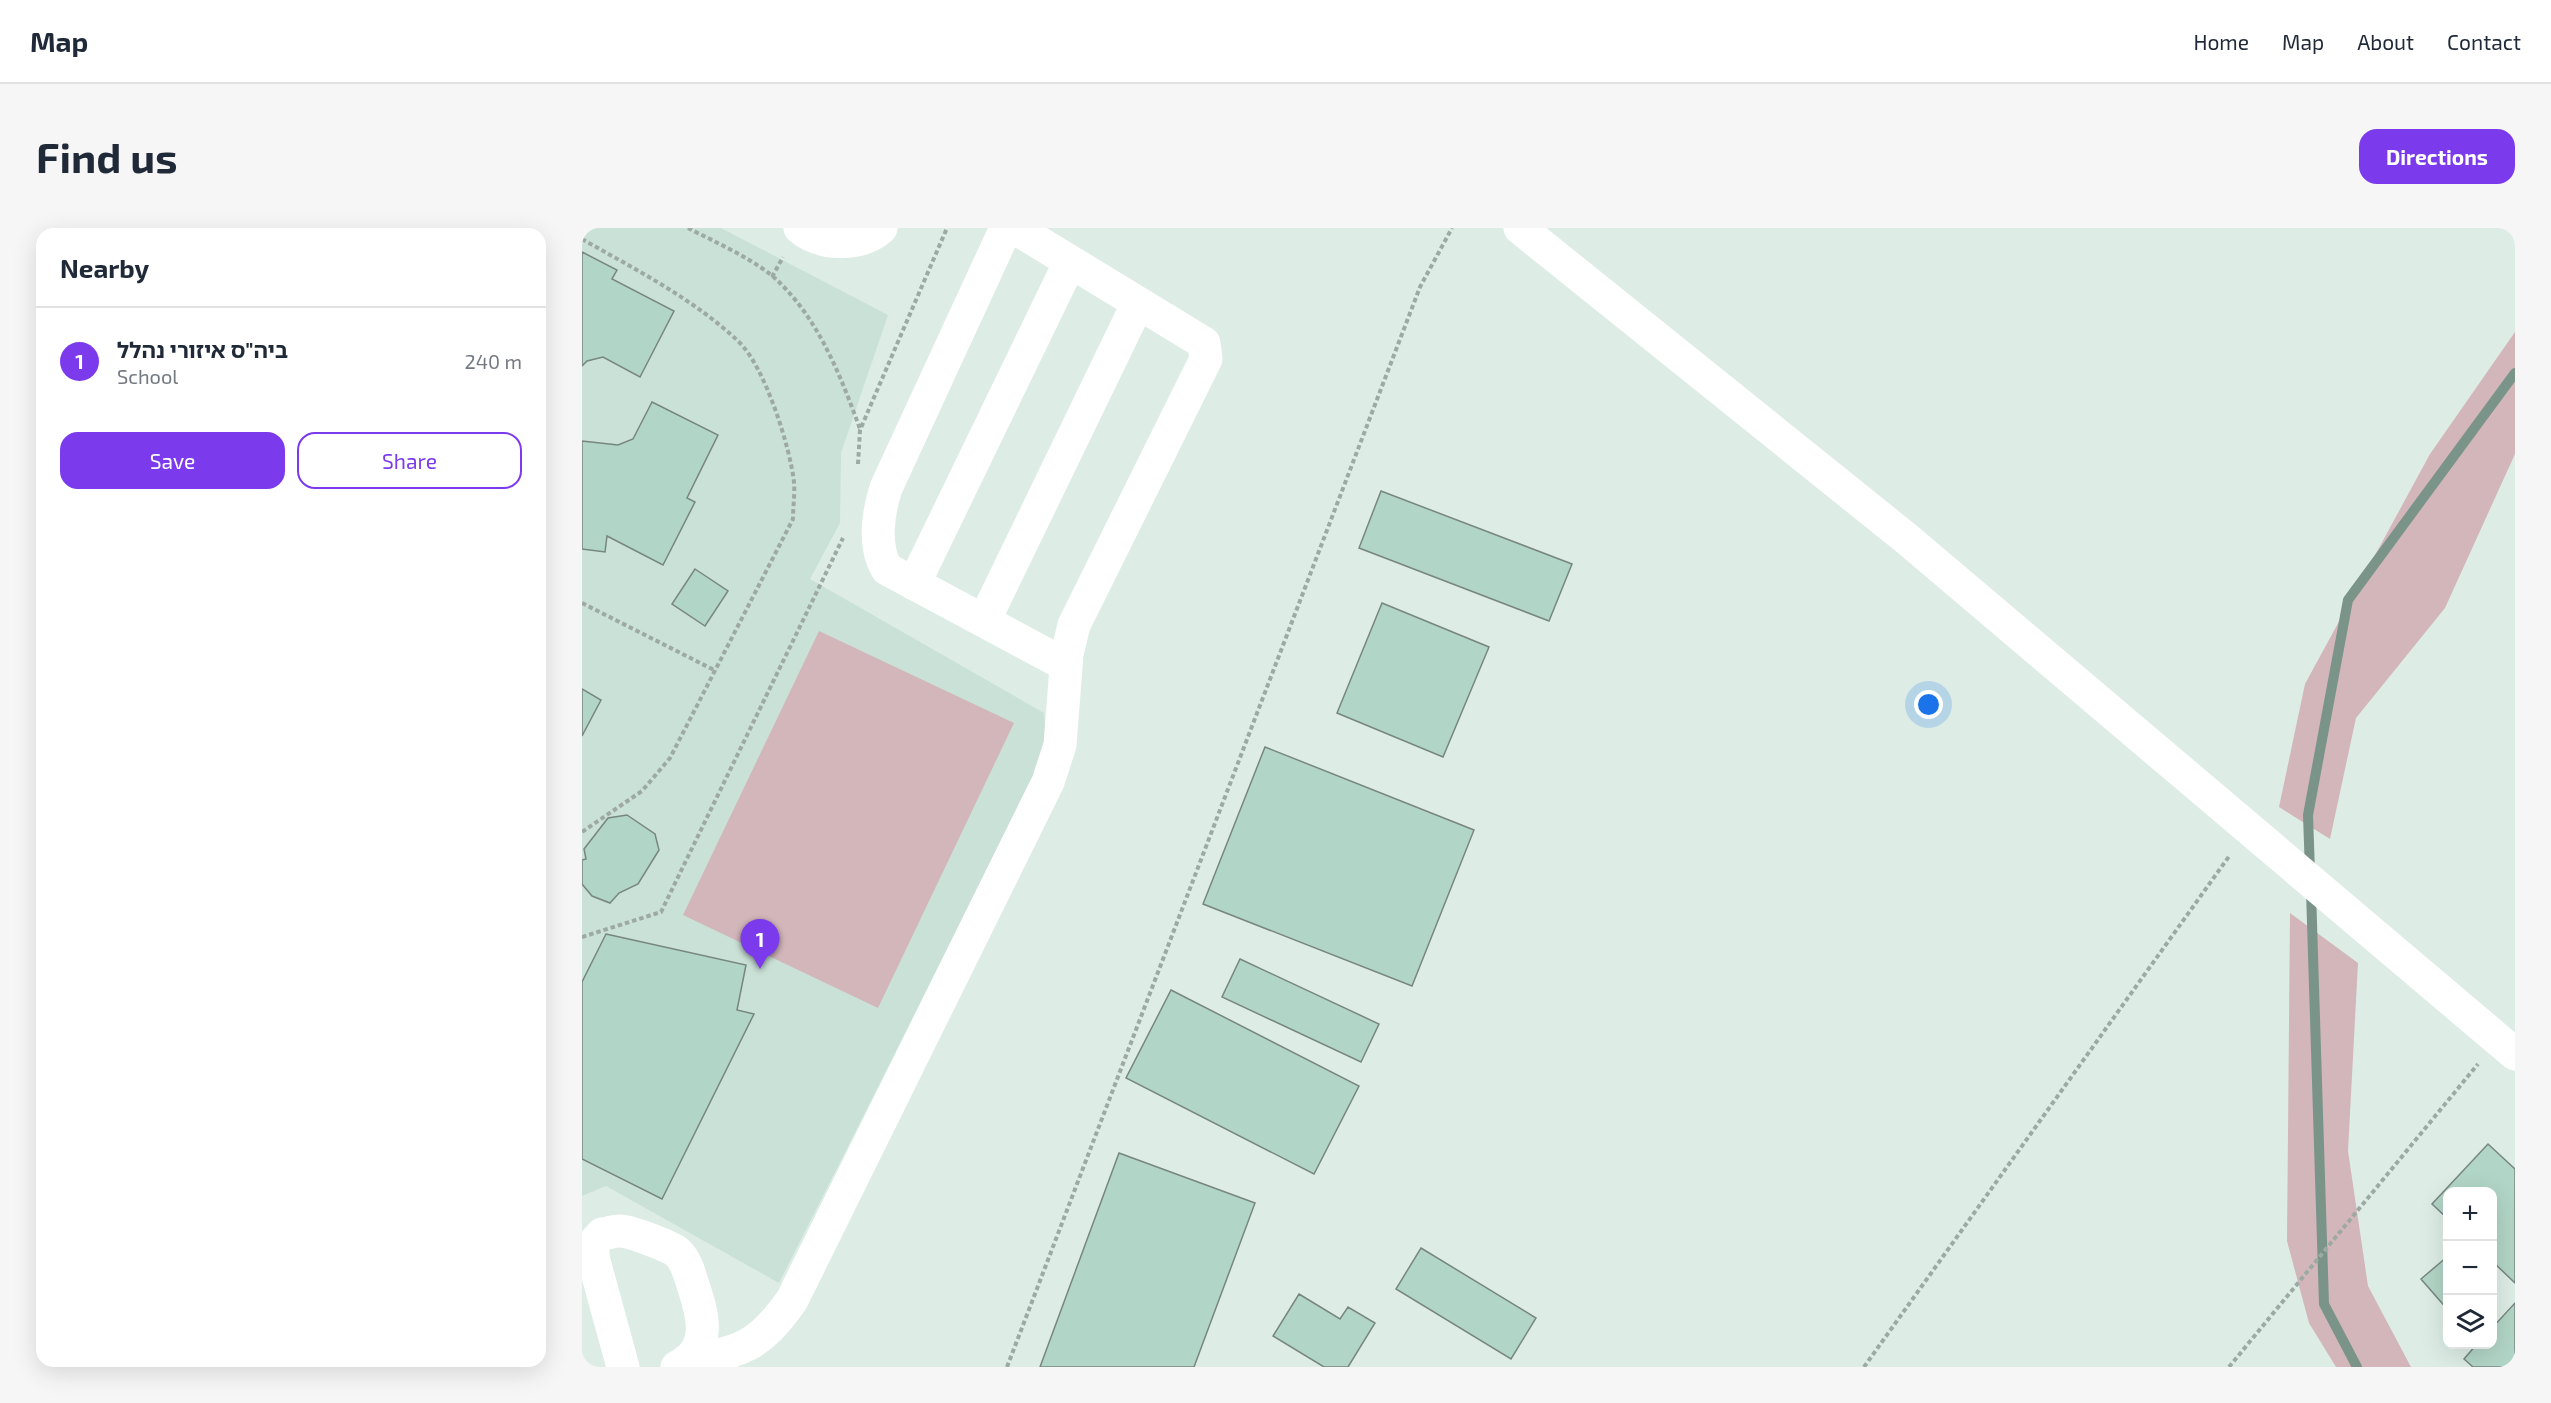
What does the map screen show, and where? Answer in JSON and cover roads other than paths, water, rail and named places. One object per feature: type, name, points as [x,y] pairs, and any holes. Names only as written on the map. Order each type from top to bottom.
[{"type":"main road","points":[[800,228],[808,235],[832,242],[856,240],[881,228]]},
{"type":"main road","points":[[1006,228],[891,477],[880,508],[879,557],[887,569],[1066,665]]},
{"type":"main road","points":[[682,1364],[742,1349],[762,1337],[775,1324],[792,1300],[1048,782],[1060,745],[1066,665],[1074,626],[1206,359],[1204,343],[1015,228]]},
{"type":"main road","points":[[1520,228],[1907,539],[2507,1046]]},
{"type":"main road","points":[[914,584],[1070,262]]},
{"type":"main road","points":[[984,621],[1138,303]]},
{"type":"main road","points":[[623,1367],[594,1261],[592,1245],[602,1234],[622,1231],[677,1253],[687,1267],[704,1316],[703,1334],[682,1364]]},
{"type":"main road","points":[[704,1316],[717,1324],[751,1330],[775,1324]]},
{"type":"waterway","points":[[2310,872],[2308,815],[2348,600],[2515,373]]},
{"type":"waterway","points":[[2311,891],[2324,1304],[2357,1367]]},
{"type":"place","name":"ביה\"ס איזורי נהלל","points":[[760,969]]}]
